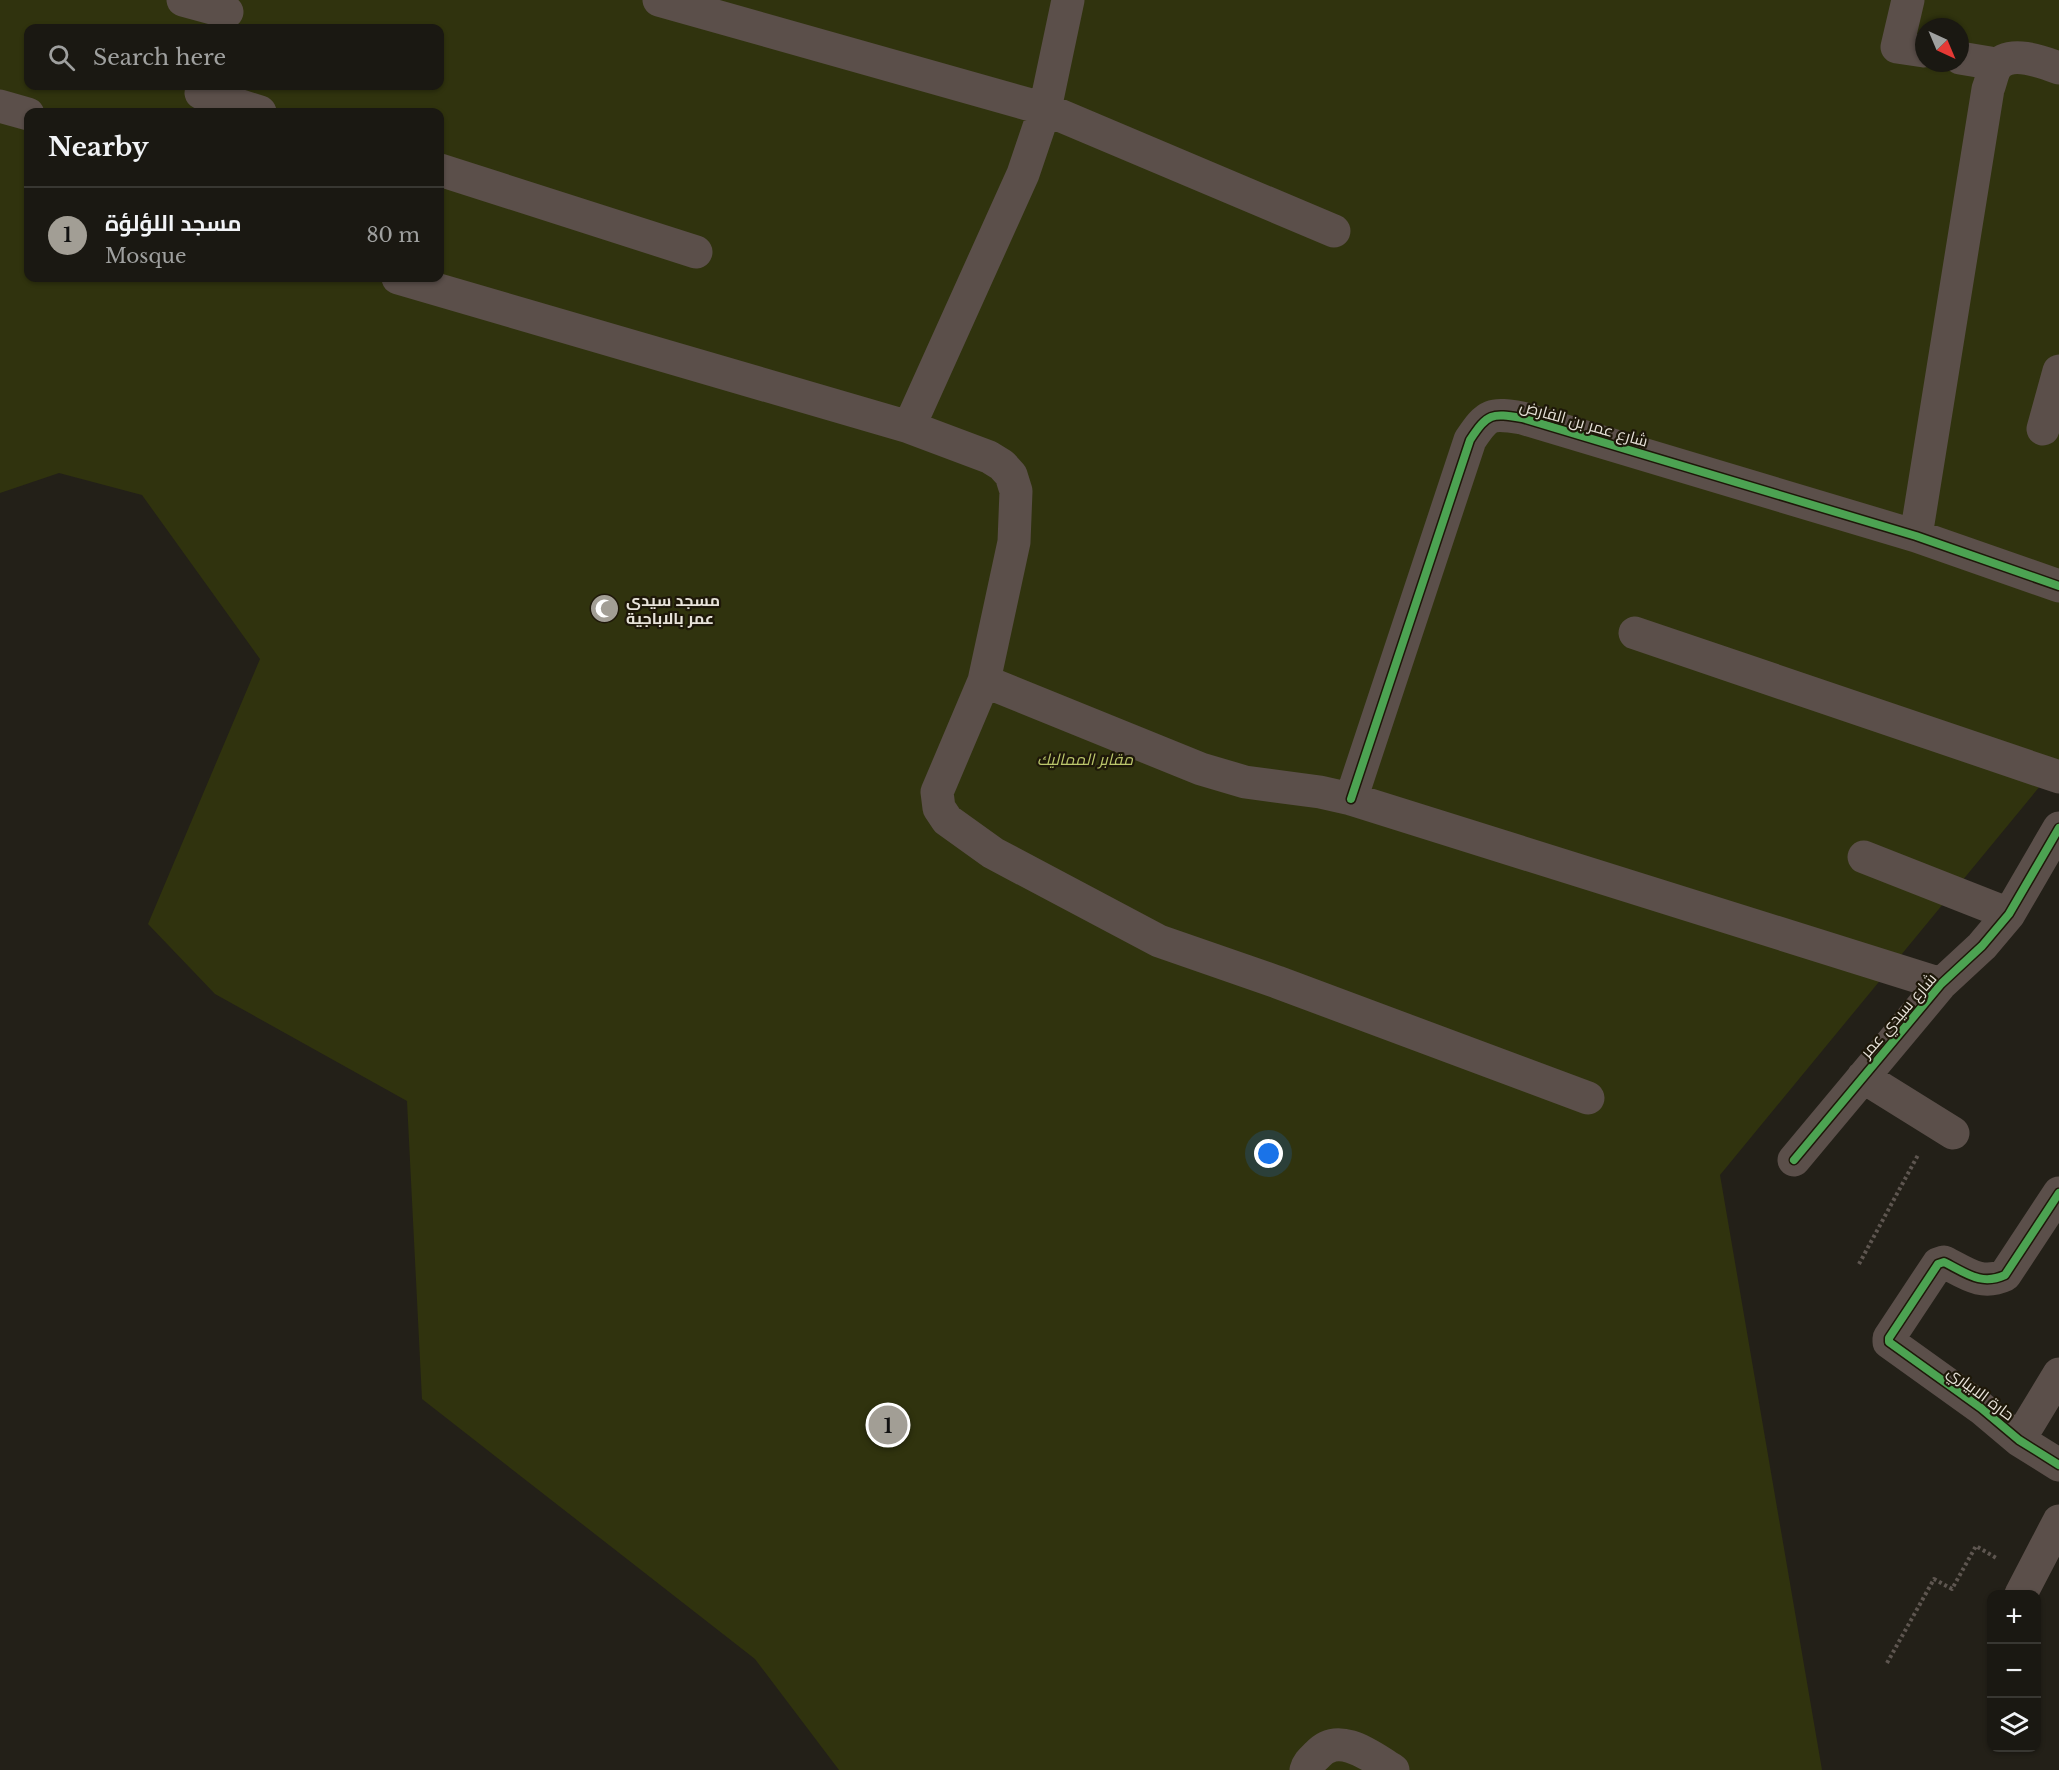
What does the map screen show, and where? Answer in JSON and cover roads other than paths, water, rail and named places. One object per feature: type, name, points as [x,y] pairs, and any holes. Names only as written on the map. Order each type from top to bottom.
[{"type":"street","points":[[183,0],[226,13]]},
{"type":"street","points":[[659,0],[1045,109],[1334,231]]},
{"type":"street","points":[[909,427],[1023,174],[1045,109],[1068,0]]},
{"type":"street","points":[[1908,0],[1897,47],[1915,50]]},
{"type":"street","points":[[1916,536],[1988,89],[1996,67],[2003,60],[2016,57],[2059,68]]},
{"type":"street","points":[[1969,60],[1989,63],[1996,67]]},
{"type":"street","points":[[199,97],[244,108]]},
{"type":"street","points":[[0,106],[24,113]]},
{"type":"street","points":[[444,171],[696,252]]},
{"type":"street","points":[[412,282],[909,427],[989,457],[1002,465],[1011,475],[1016,491],[1014,542],[984,681],[937,792],[939,808],[946,820],[993,853],[1159,941],[1277,982],[1588,1098]]},
{"type":"street","points":[[2043,429],[2059,371]]},
{"type":"street","name":"شارع عمر بن الفارض","points":[[1351,799],[1470,440],[1483,421],[1498,414],[1522,418],[1916,536],[2059,586]]},
{"type":"street","points":[[1635,633],[2059,777]]},
{"type":"street","points":[[984,681],[1202,769],[1245,782],[1320,792],[1351,799],[1941,984]]},
{"type":"street","name":"شارع سيدي عمر","points":[[1794,1160],[1941,984],[1982,946],[2009,914],[2059,828]]},
{"type":"street","points":[[1864,857],[2009,914]]},
{"type":"street","points":[[1863,1077],[1944,1128]]},
{"type":"street","name":"حارة الابياري","points":[[2059,1193],[2005,1275],[1993,1280],[1978,1279],[1944,1262],[1938,1264],[1889,1338],[1889,1342],[1981,1408],[2019,1440],[2059,1464]]},
{"type":"street","points":[[2019,1440],[2059,1374]]},
{"type":"street","points":[[2025,1586],[2059,1521]]},
{"type":"street","points":[[1306,1770],[1321,1751],[1339,1744],[1358,1749],[1393,1770]]},
{"type":"place","name":"مسجد سيدى عمر بالاباجية","points":[[605,609]]},
{"type":"place","name":"مسجد اللؤلؤة","points":[[888,1425]]},
{"type":"park label","name":"مقابر المماليك","points":[[1085,759]]}]
